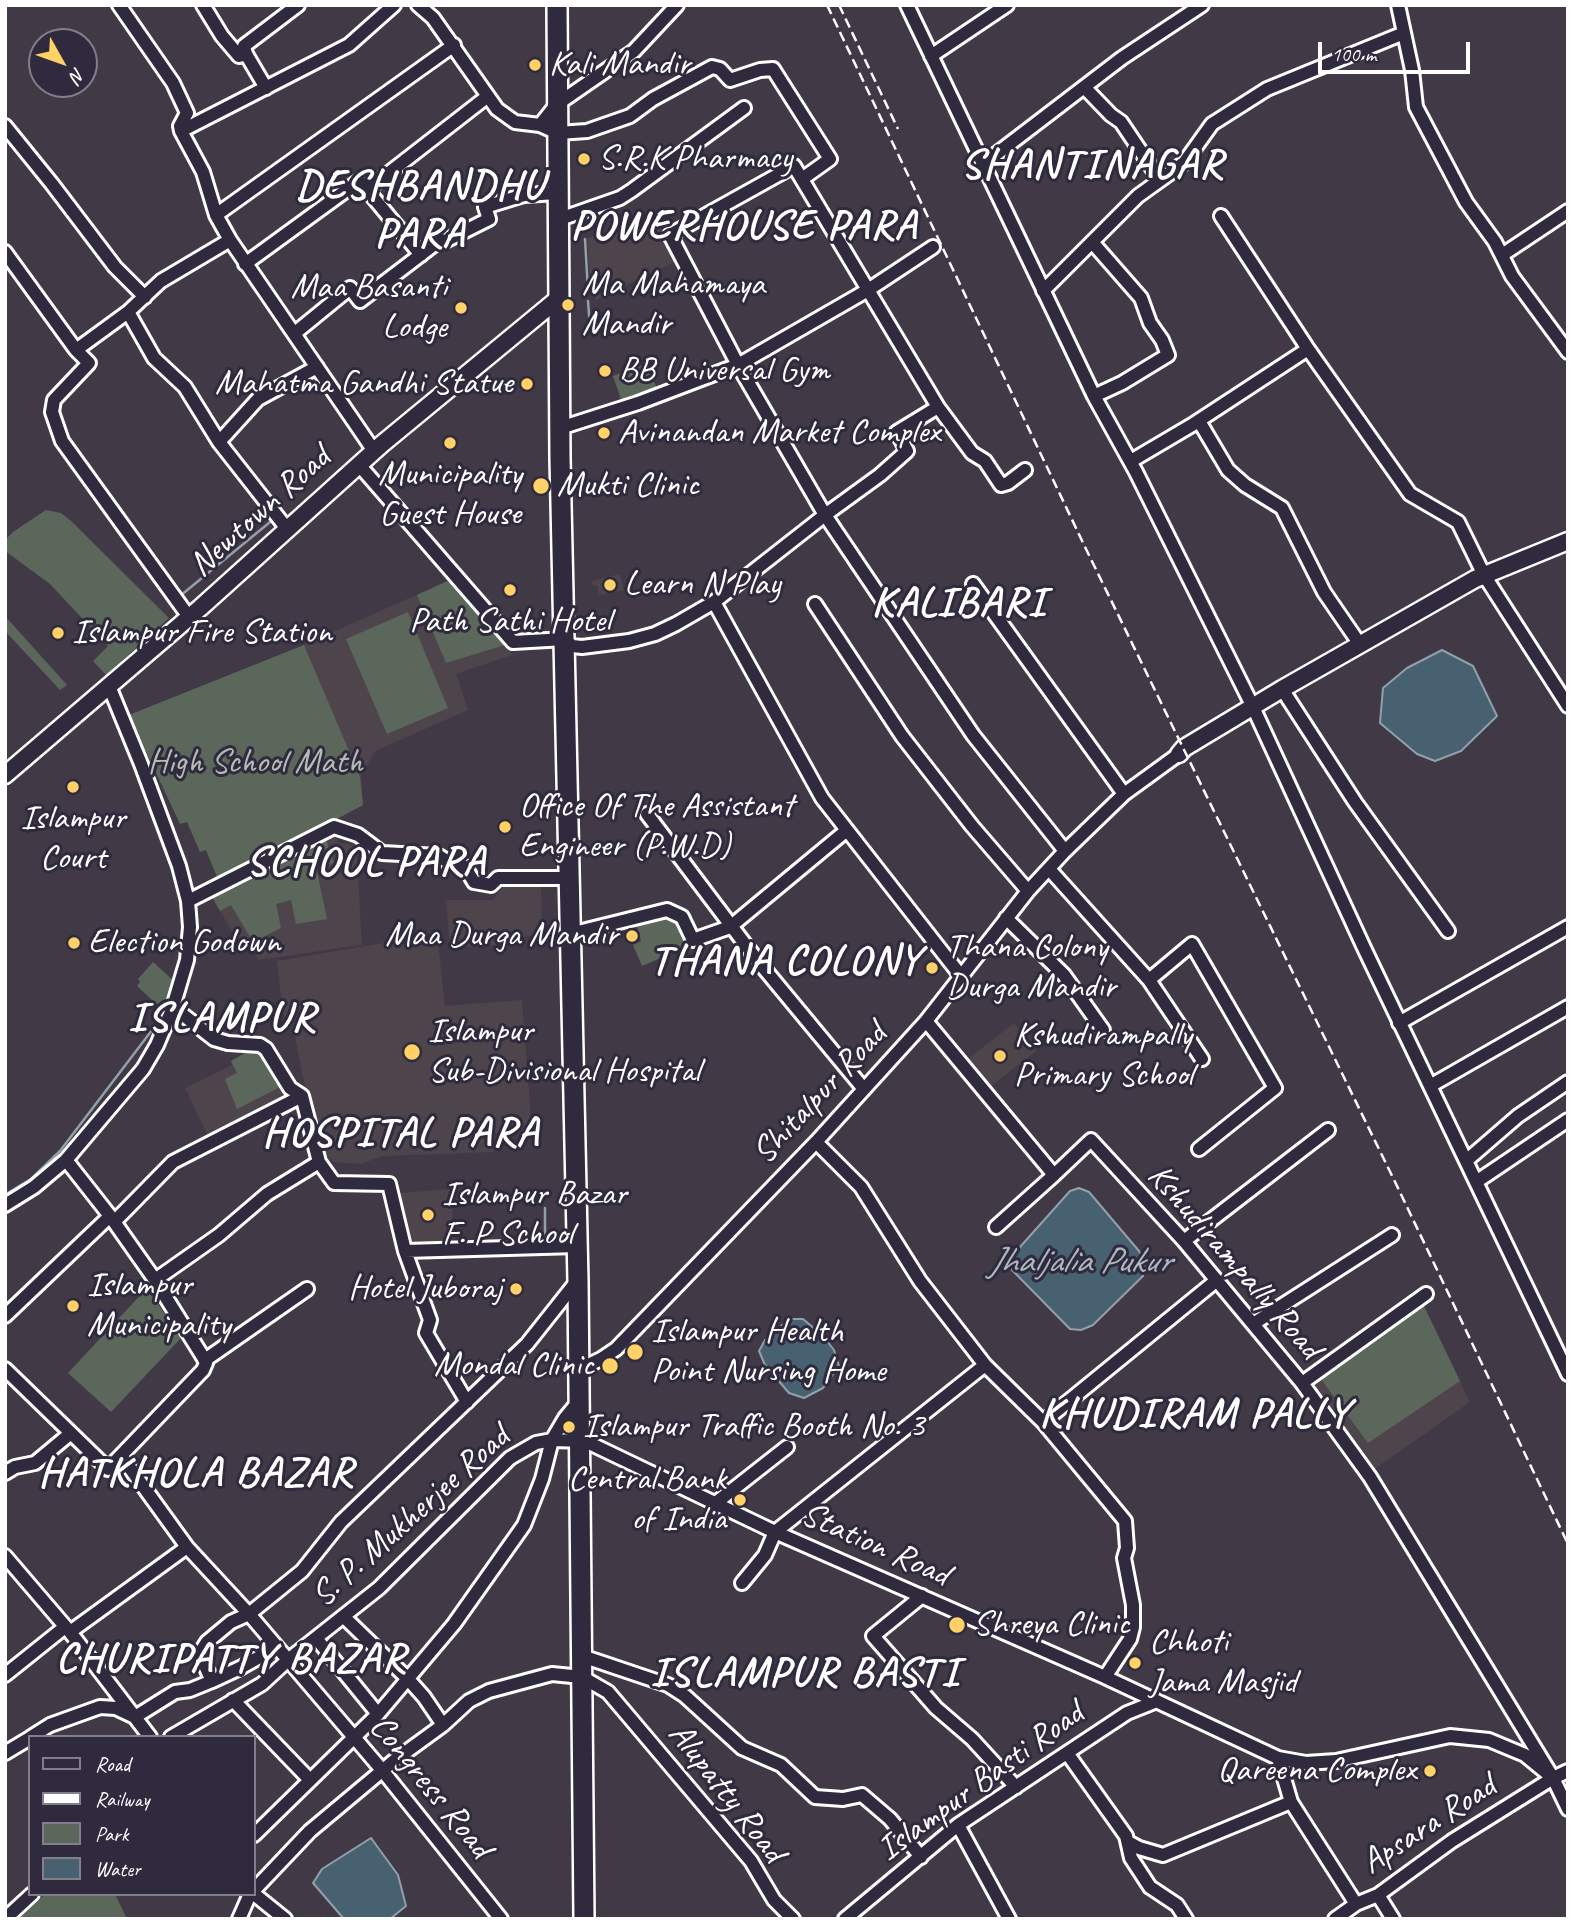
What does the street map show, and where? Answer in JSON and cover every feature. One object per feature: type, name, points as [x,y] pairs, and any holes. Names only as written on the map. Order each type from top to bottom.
[{"type":"main road","points":[[556,5],[556,105],[549,129],[558,193],[578,1370],[579,1401],[586,1443],[582,1656],[584,1919]]},
{"type":"street","points":[[119,5],[173,83],[187,113],[180,126],[181,131],[203,172],[216,215],[230,240],[374,452]]},
{"type":"street","points":[[203,5],[222,36],[239,56],[246,54]]},
{"type":"street","points":[[181,131],[349,45],[394,5]]},
{"type":"street","points":[[418,5],[433,18],[454,45],[497,108],[515,122],[549,129],[587,131],[630,116],[653,99],[712,66],[720,69],[730,80],[773,68],[830,159],[802,179]]},
{"type":"street","points":[[556,105],[634,51],[677,5]]},
{"type":"street","points":[[907,5],[1094,396],[1131,461],[1253,707],[1399,1023],[1568,1374]]},
{"type":"street","points":[[931,56],[1007,5]]},
{"type":"street","points":[[982,165],[1122,58],[1202,5]]},
{"type":"street","points":[[1398,5],[1412,69],[1416,107],[1466,202],[1495,242],[1512,276],[1568,352]]},
{"type":"street","points":[[266,89],[244,46],[292,7]]},
{"type":"street","points":[[1043,291],[1138,196],[1184,163],[1212,124],[1267,89],[1404,33]]},
{"type":"street","points":[[216,215],[454,45]]},
{"type":"street","points":[[1084,87],[1121,122],[1160,180]]},
{"type":"street","points":[[367,190],[488,96]]},
{"type":"street","points":[[557,220],[620,198],[744,108]]},
{"type":"street","points":[[5,126],[115,267],[145,297]]},
{"type":"street","points":[[1025,470],[1001,485],[985,461],[972,453],[938,407],[794,166],[670,234],[738,365],[825,515],[973,735],[1065,851]]},
{"type":"street","points":[[245,264],[359,181],[421,255]]},
{"type":"street","points":[[295,333],[350,288],[360,300],[440,240],[445,241],[489,219],[485,207],[524,195],[558,193]]},
{"type":"street","points":[[1502,256],[1568,211]]},
{"type":"street","points":[[1221,216],[1308,349],[1410,494],[1458,522],[1484,575],[1568,706]]},
{"type":"street","points":[[76,350],[128,312],[161,281],[230,240]]},
{"type":"street","points":[[1092,242],[1141,298],[1150,323],[1162,340],[1168,355],[1122,383],[1094,396]]},
{"type":"street","points":[[560,428],[638,403],[738,365],[869,290],[933,247]]},
{"type":"street","points":[[5,251],[76,350],[89,363],[54,400],[52,412],[62,441],[190,617]]},
{"type":"street","name":"Newtown Road","points":[[5,775],[190,617],[374,452],[559,298]]},
{"type":"street","points":[[128,312],[154,358],[186,387],[219,442],[288,530]]},
{"type":"street","points":[[1131,461],[1199,421],[1308,349]]},
{"type":"street","points":[[219,442],[258,399],[317,367]]},
{"type":"street","points":[[360,466],[513,642],[565,639],[572,646],[582,647],[629,641],[654,634],[715,602],[880,475],[907,450],[897,432],[938,407]]},
{"type":"street","points":[[1199,421],[1227,470],[1245,485],[1282,508],[1324,592],[1359,643]]},
{"type":"street","points":[[1179,754],[1184,748],[1359,643],[1484,575],[1568,541]]},
{"type":"street","points":[[973,584],[1124,794]]},
{"type":"street","points":[[715,602],[822,798],[961,976]]},
{"type":"street","points":[[815,604],[902,736],[972,826],[1028,891]]},
{"type":"street","points":[[5,1205],[34,1187],[66,1160],[144,1069],[173,1007],[187,960],[190,927],[176,856],[109,686]]},
{"type":"street","points":[[1282,689],[1355,802],[1448,932]]},
{"type":"street","name":"Shitalpur Road","points":[[578,1370],[601,1360],[616,1349],[816,1142],[926,1021],[1028,891],[1065,851],[1124,794],[1179,754]]},
{"type":"street","points":[[647,814],[730,927],[863,1088]]},
{"type":"street","points":[[187,901],[334,827],[358,835],[382,853],[439,856],[451,864],[465,867],[474,882],[491,885],[498,878],[569,878]]},
{"type":"street","points":[[570,934],[667,909],[682,917],[692,940],[730,927],[847,830]]},
{"type":"street","points":[[1049,869],[1149,980],[1202,1059]]},
{"type":"street","points":[[1006,918],[1064,975],[1103,1030]]},
{"type":"street","points":[[1399,1023],[1568,927]]},
{"type":"street","points":[[1149,980],[1192,944],[1275,1088],[1199,1149]]},
{"type":"street","points":[[173,1007],[214,1039],[228,1043],[260,1045],[266,1049],[290,1088],[302,1096],[318,1161],[334,1183],[389,1184],[405,1251],[430,1320],[426,1333],[467,1402]]},
{"type":"street","points":[[1430,1086],[1568,1007]]},
{"type":"street","points":[[926,1021],[1054,1175],[996,1227]]},
{"type":"street","points":[[1466,1161],[1518,1116],[1568,1082]]},
{"type":"street","points":[[5,1316],[173,1162],[302,1096]]},
{"type":"street","points":[[1476,1182],[1568,1120]]},
{"type":"street","points":[[1184,1241],[1328,1130]]},
{"type":"street","name":"Kshudirampally Road","points":[[1054,1175],[1091,1140],[1184,1241],[1302,1383],[1370,1477],[1553,1778],[1568,1809]]},
{"type":"street","points":[[816,1142],[861,1187],[920,1281],[985,1365],[1043,1422],[1125,1521],[1127,1548],[1124,1558],[1133,1605],[1133,1627],[1130,1639],[1105,1677]]},
{"type":"street","points":[[5,1369],[108,1469],[203,1370],[205,1360],[155,1280],[66,1160]]},
{"type":"street","points":[[155,1280],[219,1235],[267,1194],[318,1161]]},
{"type":"street","points":[[1253,1324],[1392,1235]]},
{"type":"street","points":[[405,1251],[577,1246]]},
{"type":"street","points":[[212,1681],[201,1657],[207,1642],[231,1622],[249,1614],[302,1571],[341,1522],[527,1344],[578,1280]]},
{"type":"street","points":[[1043,1422],[1217,1280]]},
{"type":"street","points":[[205,1360],[307,1289]]},
{"type":"street","points":[[1302,1383],[1426,1294]]},
{"type":"street","points":[[741,1583],[765,1555],[775,1532],[985,1365]]},
{"type":"street","points":[[256,1833],[378,1714],[454,1625],[524,1525],[542,1479],[552,1440],[579,1401]]},
{"type":"street","points":[[5,1473],[15,1467],[35,1463],[71,1433]]},
{"type":"street","points":[[552,1440],[586,1443]]},
{"type":"street","name":"S. P. Mukherjee Road","points":[[174,1735],[262,1684],[379,1588],[510,1458],[536,1443],[552,1440]]},
{"type":"street","name":"Station Road","points":[[586,1443],[717,1502],[775,1532],[1105,1677],[1278,1758],[1306,1763],[1336,1761],[1450,1736],[1489,1740],[1525,1755],[1553,1778]]},
{"type":"street","points":[[717,1502],[787,1447]]},
{"type":"street","name":"Congress Road","points":[[122,1457],[187,1547],[249,1614],[382,1770],[498,1918]]},
{"type":"street","points":[[5,1675],[187,1547]]},
{"type":"street","points":[[5,1556],[68,1630],[148,1735]]},
{"type":"street","points":[[922,1596],[873,1636],[936,1708],[972,1739],[1016,1787]]},
{"type":"street","points":[[344,1616],[408,1679],[443,1725]]},
{"type":"street","points":[[316,1638],[378,1714]]},
{"type":"street","points":[[135,1717],[175,1692],[190,1690],[212,1681],[277,1647]]},
{"type":"street","points":[[582,1656],[668,1685],[685,1696],[742,1748],[782,1765],[815,1797],[843,1799],[862,1795],[890,1819],[921,1857]]},
{"type":"street","points":[[256,1890],[310,1831],[382,1770],[443,1725],[469,1701],[489,1691],[552,1674],[582,1677]]},
{"type":"street","name":"Alupatty Road","points":[[582,1677],[608,1692],[751,1861],[774,1900],[793,1919]]},
{"type":"street","points":[[233,1700],[310,1780]]},
{"type":"street","name":"Islampur Basti Road","points":[[845,1919],[958,1825],[1127,1713],[1157,1701]]},
{"type":"street","points":[[33,1735],[50,1725],[100,1707],[116,1708],[135,1717]]},
{"type":"street","points":[[5,1753],[28,1738]]},
{"type":"street","points":[[1067,1753],[1126,1836],[1131,1858],[1150,1887],[1177,1905],[1185,1919]]},
{"type":"street","points":[[1278,1758],[1291,1802],[1356,1904]]},
{"type":"street","points":[[1553,1778],[1568,1771]]},
{"type":"street","name":"Apsara Road","points":[[1335,1919],[1356,1904],[1377,1895],[1452,1841],[1553,1778]]},
{"type":"street","points":[[1128,1842],[1163,1855],[1291,1802]]},
{"type":"street","points":[[958,1825],[1009,1919]]},
{"type":"street","points":[[256,1895],[285,1919]]},
{"type":"street","points":[[1377,1895],[1393,1919]]},
{"type":"street","points":[[5,1919],[30,1896]]},
{"type":"street","points":[[239,1919],[251,1896]]},
{"type":"shaded area","points":[[637,216],[644,228],[659,221],[677,261],[596,300],[591,290],[587,239]]},
{"type":"shaded area","name":"Learn N Play","points":[[620,574],[624,590],[599,595],[597,585],[593,585],[592,581]]},
{"type":"shaded area","name":"High School Math","points":[[452,579],[508,644],[512,655],[456,674],[468,710],[375,751],[361,777],[363,805],[335,820],[336,823],[220,884],[206,850],[200,852],[187,822],[180,824],[129,715],[304,645]]},
{"type":"shaded area","points":[[334,830],[339,843],[356,845],[362,945],[258,960],[252,946],[243,951],[210,893]]},
{"type":"shaded area","points":[[508,880],[541,881],[542,934],[523,937],[523,943],[450,948],[446,900],[493,900]]},
{"type":"shaded area","name":"Islampur Sub-Divisional Hospital","points":[[437,934],[445,1006],[522,1000],[532,1134],[493,1133],[493,1152],[382,1156],[361,1164],[333,1162],[322,1152],[295,1035],[283,1013],[277,961]]},
{"type":"shaded area","name":"Kshudirampally Primary School","points":[[1014,1023],[1036,1051],[986,1090],[964,1062]]},
{"type":"shaded area","points":[[231,1060],[284,1085],[289,1096],[210,1140],[185,1088],[232,1065]]},
{"type":"shaded area","name":"Islampur Bazar F. P School","points":[[451,1189],[454,1248],[419,1248],[409,1237],[400,1193]]},
{"type":"shaded area","points":[[1422,1302],[1470,1402],[1373,1470],[1309,1381]]},
{"type":"green space","points":[[648,363],[658,393],[623,405],[613,376]]},
{"type":"green space","points":[[46,510],[61,513],[70,520],[169,618],[106,675],[93,661],[108,646],[50,584],[5,551],[5,540],[13,532]]},
{"type":"green space","points":[[452,579],[508,644],[446,663],[417,595]]},
{"type":"green space","points":[[408,612],[448,708],[387,734],[346,639]]},
{"type":"green space","points":[[5,616],[67,685],[60,690],[5,631]]},
{"type":"green space","name":"High School Math","points":[[304,645],[360,777],[363,805],[335,820],[336,823],[220,884],[206,850],[200,852],[187,822],[180,824],[129,715]]},
{"type":"green space","points":[[326,839],[334,863],[316,867],[327,919],[296,924],[291,900],[276,904],[281,928],[253,942],[231,905],[220,911],[210,893],[218,889],[221,894]]},
{"type":"green space","points":[[675,916],[691,945],[642,966],[633,945],[641,941],[635,919]]},
{"type":"green space","points":[[153,962],[175,982],[165,1012],[137,986],[140,982],[138,979]]},
{"type":"green space","points":[[252,1049],[260,1050],[284,1085],[237,1109],[225,1079],[237,1073],[231,1061]]},
{"type":"green space","points":[[147,1288],[181,1338],[111,1412],[68,1373]]},
{"type":"green space","points":[[1422,1302],[1460,1381],[1368,1443],[1318,1375]]},
{"type":"green space","points":[[43,1896],[116,1896],[127,1919],[18,1919]]},
{"type":"water","points":[[1442,650],[1473,666],[1497,716],[1461,751],[1435,761],[1417,754],[1380,723],[1383,688],[1407,668]]},
{"type":"water","name":"Jhaljalia Pukur","points":[[1079,1188],[1089,1192],[1139,1251],[1145,1263],[1143,1276],[1093,1325],[1081,1330],[1070,1329],[1012,1270],[1012,1256],[1070,1191]]},
{"type":"water","points":[[789,1319],[803,1319],[823,1336],[834,1350],[839,1366],[823,1388],[804,1398],[789,1393],[765,1365],[759,1351],[765,1340]]},
{"type":"water","points":[[371,1838],[398,1875],[406,1906],[390,1919],[344,1919],[313,1883],[322,1869]]},
{"type":"waterway","points":[[585,239],[588,291]]},
{"type":"waterway","points":[[588,301],[590,327]]},
{"type":"waterway","points":[[180,596],[275,518]]},
{"type":"waterway","points":[[6,1194],[31,1179],[60,1151],[162,1017]]},
{"type":"waterway","points":[[545,1208],[545,1244]]},
{"type":"railway","points":[[827,5],[1086,549],[1397,1186],[1568,1544]]},
{"type":"railway","points":[[839,5],[898,129]]},
{"type":"place","name":"Kali Mandir","points":[[535,65]]},
{"type":"place","name":"S.R.K Pharmacy","points":[[584,159]]},
{"type":"place","name":"Ma Mahamaya Mandir","points":[[568,305]]},
{"type":"place","name":"Maa Basanti Lodge","points":[[461,308]]},
{"type":"place","name":"BB Universal Gym","points":[[605,371]]},
{"type":"place","name":"Mahatma Gandhi Statue","points":[[527,384]]},
{"type":"place","name":"Avinandan Market Complex","points":[[604,433]]},
{"type":"place","name":"Municipality Guest House","points":[[450,443]]},
{"type":"place","name":"Mukti Clinic","points":[[541,486]]},
{"type":"place","name":"Learn N Play","points":[[610,585]]},
{"type":"place","name":"Path Sathi Hotel","points":[[510,590]]},
{"type":"place","name":"Islampur Fire Station","points":[[58,633]]},
{"type":"place","name":"Islampur Court","points":[[73,787]]},
{"type":"place","name":"Office Of The Assistant Engineer (P.W.D)","points":[[505,827]]},
{"type":"place","name":"Maa Durga Mandir","points":[[632,936]]},
{"type":"place","name":"Election Godown","points":[[74,943]]},
{"type":"place","name":"Thana Colony Durga Mandir","points":[[932,968]]},
{"type":"place","name":"Islampur Sub-Divisional Hospital","points":[[412,1052]]},
{"type":"place","name":"Kshudirampally Primary School","points":[[1000,1056]]},
{"type":"place","name":"Islampur Bazar F. P School","points":[[428,1215]]},
{"type":"place","name":"Hotel Juboraj","points":[[516,1289]]},
{"type":"place","name":"Islampur Municipality","points":[[73,1306]]},
{"type":"place","name":"Islampur Health Point Nursing Home","points":[[635,1352]]},
{"type":"place","name":"Mondal Clinic","points":[[610,1366]]},
{"type":"place","name":"Islampur Traffic Booth No. 3","points":[[569,1427]]},
{"type":"place","name":"Central Bank of India","points":[[740,1500]]},
{"type":"place","name":"Shreya Clinic","points":[[957,1625]]},
{"type":"place","name":"Chhoti Jama Masjid","points":[[1135,1663]]},
{"type":"place","name":"Qareena Complex","points":[[1430,1771]]},
{"type":"district","name":"SHANTINAGAR","points":[[1092,166]]},
{"type":"district","name":"DESHBANDHU PARA","points":[[420,211]]},
{"type":"district","name":"POWERHOUSE PARA","points":[[744,227]]},
{"type":"district","name":"KALIBARI","points":[[959,604]]},
{"type":"district","name":"SCHOOL PARA","points":[[366,863]]},
{"type":"district","name":"THANA COLONY","points":[[786,962]]},
{"type":"district","name":"ISLAMPUR","points":[[222,1019]]},
{"type":"district","name":"HOSPITAL PARA","points":[[401,1134]]},
{"type":"district","name":"KHUDIRAM PALLY","points":[[1195,1415]]},
{"type":"district","name":"HATKHOLA BAZAR","points":[[196,1474]]},
{"type":"district","name":"CHURIPATTY BAZAR","points":[[231,1660]]},
{"type":"district","name":"ISLAMPUR BASTI","points":[[805,1674]]}]
